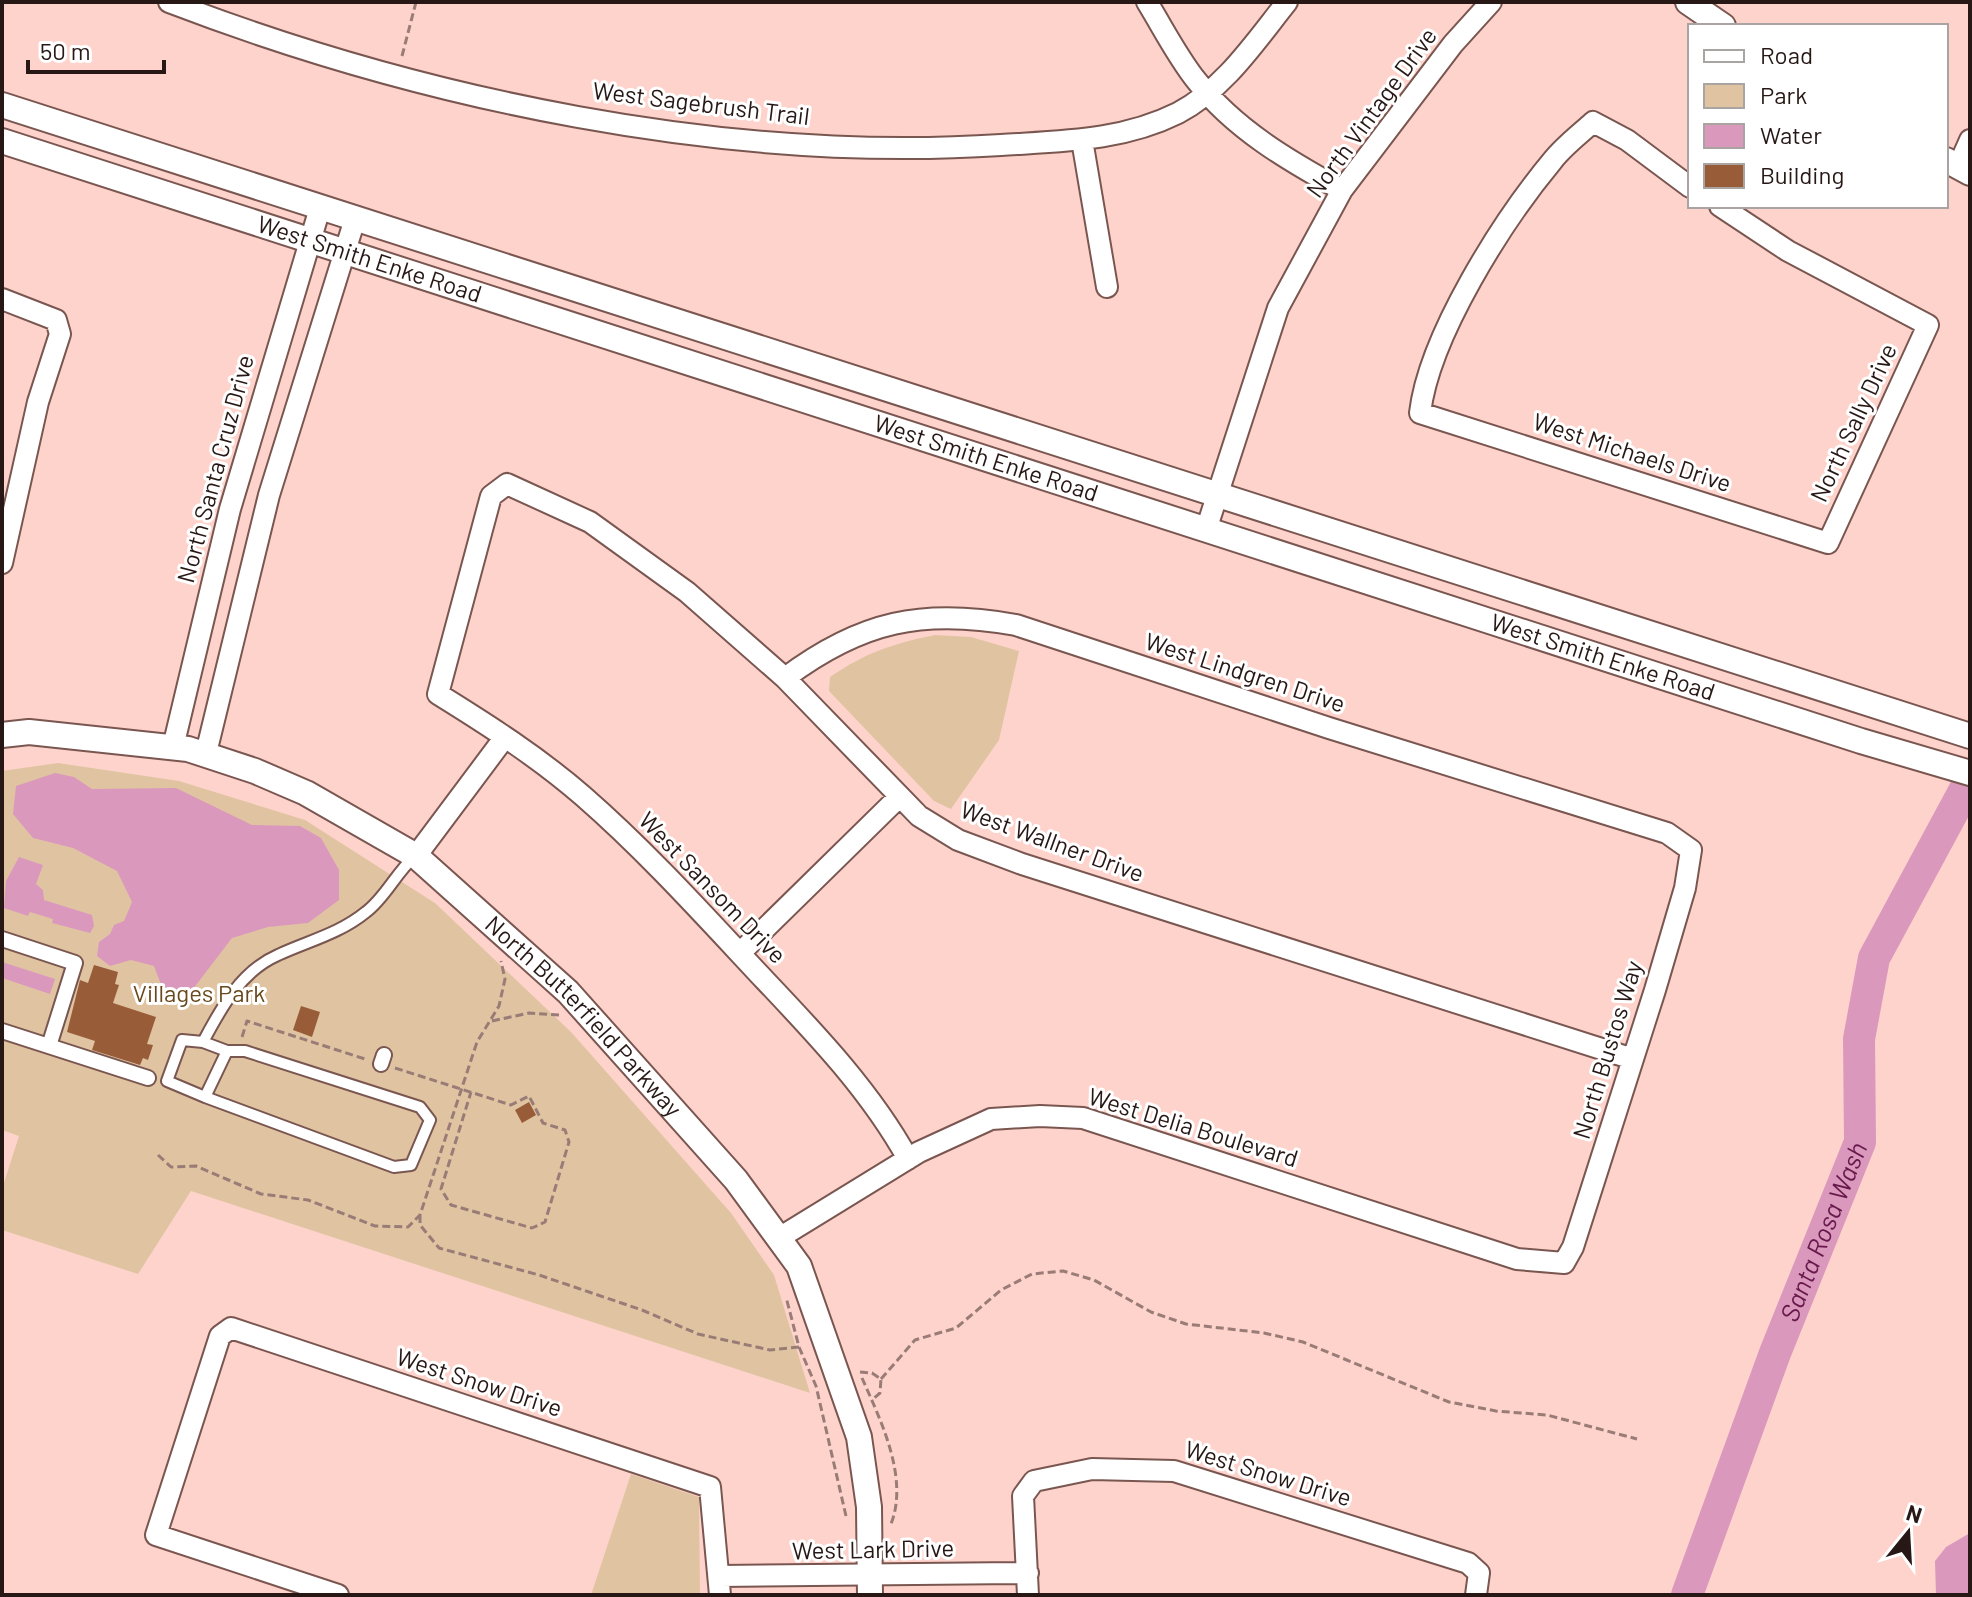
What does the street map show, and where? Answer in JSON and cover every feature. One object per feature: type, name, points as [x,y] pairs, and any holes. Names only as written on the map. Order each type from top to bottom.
[{"type":"street","name":"West Sagebrush Trail","points":[[169,2],[265,39],[397,76],[566,114],[745,141],[916,151],[1111,137],[1176,113],[1209,94],[1287,2]]},
{"type":"street","points":[[1147,2],[1196,80],[1236,123],[1291,162],[1342,190]]},
{"type":"street","name":"North Vintage Drive","points":[[1206,530],[1278,308],[1342,190],[1453,44],[1491,2]]},
{"type":"street","points":[[1688,2],[1720,24]]},
{"type":"street","name":"West Smith Enke Road","points":[[2,105],[1216,497],[1970,736]]},
{"type":"street","name":"West Michaels Drive","points":[[1688,185],[1627,140],[1593,122],[1554,157],[1509,220],[1441,343],[1424,381],[1420,413],[1828,543]]},
{"type":"street","points":[[1082,140],[1107,287]]},
{"type":"street","points":[[1958,167],[1970,140]]},
{"type":"street","name":"West Smith Enke Road","points":[[2,141],[1861,741],[1970,773]]},
{"type":"street","name":"North Santa Cruz Drive","points":[[173,747],[234,494],[320,208]]},
{"type":"street","name":"North Sally Drive","points":[[1723,208],[1788,251],[1928,325],[1828,543]]},
{"type":"street","points":[[206,753],[269,495],[355,219]]},
{"type":"street","points":[[2,299],[56,320],[60,334],[38,402],[2,563]]},
{"type":"street","name":"West Wallner Drive","points":[[438,694],[491,496],[507,484],[590,522],[687,592],[785,678],[919,816],[958,840],[1022,864],[1633,1059]]},
{"type":"street","name":"West Lindgren Drive","points":[[785,678],[864,631],[915,619],[964,615],[1016,625],[1329,728],[1667,833],[1691,850]]},
{"type":"street","name":"West Sansom Drive","points":[[438,694],[505,737],[581,795],[645,853],[813,1032],[868,1098],[908,1159]]},
{"type":"street","name":"North Butterfield Parkway","points":[[2,735],[29,732],[206,753],[306,793],[416,856],[568,992],[736,1180],[799,1266],[859,1437],[869,1507],[871,1586]]},
{"type":"street","points":[[416,856],[505,737]]},
{"type":"street","points":[[740,953],[899,797]]},
{"type":"street","name":"North Bustos Way","points":[[1564,1263],[1573,1247],[1633,1059],[1685,888],[1691,850]]},
{"type":"street","points":[[2,939],[75,963],[49,1046]]},
{"type":"street","points":[[2,1031],[148,1078]]},
{"type":"street","name":"West Delia Boulevard","points":[[779,1238],[908,1159],[991,1119],[1040,1116],[1083,1118],[1517,1259],[1564,1263]]},
{"type":"street","name":"West Snow Drive","points":[[338,1595],[156,1535],[220,1336],[231,1328],[710,1487],[720,1586]]},
{"type":"street","name":"West Snow Drive","points":[[1028,1573],[1023,1496],[1034,1481],[1092,1469],[1174,1471],[1468,1563],[1479,1573],[1476,1595]]},
{"type":"street","points":[[1028,1573],[1028,1595]]},
{"type":"street","name":"West Lark Drive","points":[[720,1586],[871,1586],[1028,1573]]},
{"type":"lane","points":[[203,1042],[241,980],[277,955],[331,935],[368,911],[398,871],[416,856]]},
{"type":"lane","points":[[182,1040],[203,1042],[227,1051],[245,1051],[420,1107],[430,1120],[411,1165],[394,1167],[167,1081],[182,1040]]},
{"type":"lane","points":[[205,1097],[227,1051]]},
{"type":"path","points":[[397,76],[416,2]]},
{"type":"path","points":[[500,958],[504,991],[492,1021],[529,1013],[562,1015]]},
{"type":"path","points":[[420,1215],[420,1225],[439,1248],[539,1275],[642,1310],[698,1334],[770,1350],[799,1347]]},
{"type":"path","points":[[872,1400],[880,1393],[881,1379],[915,1340],[956,1328],[1001,1290],[1032,1274],[1063,1271],[1094,1280],[1151,1312],[1186,1324],[1264,1333],[1303,1342],[1449,1402],[1496,1411],[1547,1415],[1637,1439]]},
{"type":"path","points":[[783,1286],[799,1347],[816,1386],[828,1428],[832,1467],[850,1525]]},
{"type":"path","points":[[860,1372],[872,1373],[881,1379]]},
{"type":"green space","points":[[935,635],[971,637],[1019,651],[999,740],[951,809],[934,801],[829,691],[830,677],[856,661],[893,646]]},
{"type":"green space","name":"Villages Park","points":[[58,763],[179,781],[305,820],[435,903],[571,1032],[731,1213],[774,1275],[810,1393],[191,1191],[138,1274],[2,1230],[2,1189],[19,1136],[2,1130],[2,771]]},
{"type":"green space","points":[[631,1474],[699,1497],[700,1595],[591,1595]]},
{"type":"water","points":[[55,773],[74,777],[92,789],[176,788],[252,825],[300,826],[321,838],[339,870],[339,900],[308,923],[268,927],[232,938],[190,993],[162,987],[154,966],[131,960],[110,966],[97,956],[99,942],[110,934],[114,925],[124,921],[132,902],[117,871],[73,848],[33,838],[13,814],[16,786]]},
{"type":"water","points":[[19,857],[43,865],[36,884],[43,890],[44,900],[92,915],[94,926],[90,933],[52,923],[53,919],[30,912],[28,916],[4,908],[6,881]]},
{"type":"water","points":[[2,962],[55,979],[50,994],[2,978]]},
{"type":"water","points":[[1970,1533],[1970,1595],[1936,1595],[1935,1561],[1946,1547]]},
{"type":"building","points":[[94,965],[118,972],[115,984],[119,985],[113,1003],[156,1017],[147,1044],[153,1045],[148,1060],[143,1058],[140,1065],[92,1050],[95,1041],[67,1032],[80,980],[88,983]]},
{"type":"building","points":[[301,1006],[320,1012],[312,1037],[293,1030]]},
{"type":"building","points":[[529,1102],[536,1115],[522,1123],[515,1110]]},
{"type":"waterway","name":"Santa Rosa Wash","points":[[1687,1595],[1775,1353],[1860,1142],[1859,1039],[1874,958],[1970,780]]}]
